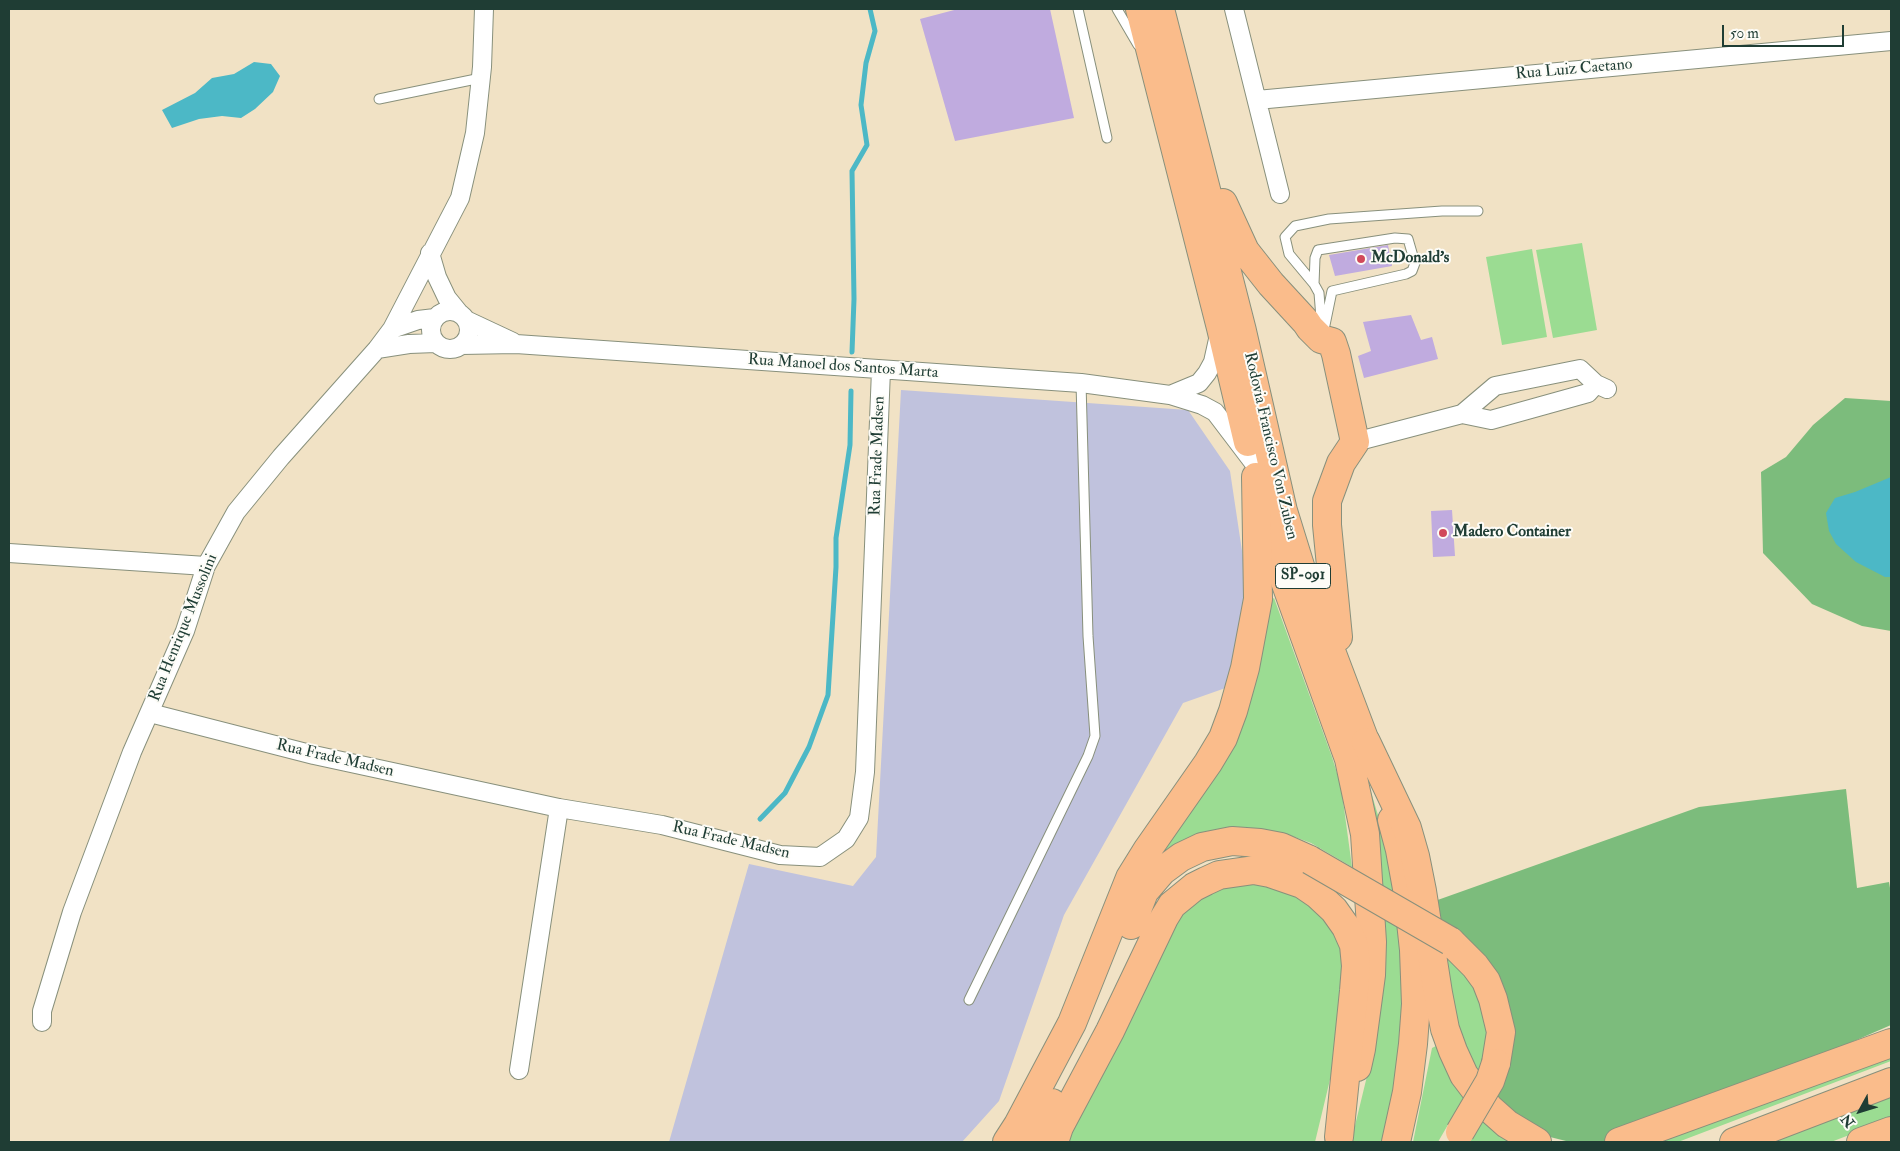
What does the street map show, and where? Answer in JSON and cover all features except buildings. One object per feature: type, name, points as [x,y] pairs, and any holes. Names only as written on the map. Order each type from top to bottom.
[{"type":"main road","name":"Rodovia Francisco Von Zuben","points":[[1140,9],[1171,90],[1244,340],[1283,511],[1305,582],[1366,742],[1400,850],[1408,894],[1414,950],[1416,1004],[1407,1092],[1396,1142]]},
{"type":"main road","name":"Rodovia Francisco Von Zuben","points":[[1160,9],[1171,90],[1222,328],[1274,551],[1349,759],[1365,834],[1372,942],[1371,975],[1361,1049],[1338,1140]]},
{"type":"main road","points":[[1171,90],[1245,251],[1271,284],[1321,339],[1332,342],[1356,442],[1341,463],[1327,501],[1327,525],[1334,608],[1345,686]]},
{"type":"main road","points":[[1007,1142],[1018,1125],[1072,1023],[1130,878],[1208,763],[1222,738],[1233,711],[1246,668],[1258,599],[1255,469]]},
{"type":"main road","points":[[1366,742],[1407,828],[1422,892],[1445,1029],[1453,1051],[1464,1074],[1489,1108],[1507,1124],[1537,1142]]},
{"type":"main road","points":[[1033,1142],[1101,1004],[1144,892],[1162,871],[1181,857],[1202,847],[1232,841],[1280,847],[1310,860],[1450,941],[1475,966],[1486,982],[1493,999],[1501,1032],[1496,1063],[1490,1080],[1456,1137]]},
{"type":"main road","points":[[1054,1142],[1059,1127],[1110,1031],[1164,918],[1172,906],[1194,887],[1206,881],[1227,873],[1254,870],[1270,873],[1302,884],[1318,895],[1334,910],[1346,927],[1354,945],[1356,966],[1354,991],[1338,1140]]},
{"type":"main road","points":[[1619,1142],[1891,1043]]},
{"type":"main road","points":[[1734,1142],[1891,1082]]},
{"type":"main road","points":[[1862,1142],[1891,1131]]},
{"type":"street","name":"Rua Henrique Mussolini","points":[[42,1022],[42,1010],[72,912],[132,752],[185,631],[206,566],[236,512],[281,457],[377,349],[392,329],[460,198],[476,133],[484,9]]},
{"type":"street","points":[[1234,9],[1280,194]]},
{"type":"street","name":"Rua Luiz Caetano","points":[[1257,100],[1891,41]]},
{"type":"street","points":[[426,319],[431,326],[431,335],[436,343],[447,349],[453,349],[461,345],[467,338],[469,329],[463,317],[447,298],[437,277],[430,253]]},
{"type":"street","name":"Rua Henrique Mussolini","points":[[415,283],[414,302],[426,319]]},
{"type":"street","points":[[392,329],[442,312],[451,311],[463,317]]},
{"type":"street","name":"Rua Manoel dos Santos Marta","points":[[463,317],[516,344]]},
{"type":"street","points":[[1170,395],[1199,383],[1207,373],[1222,328]]},
{"type":"street","points":[[377,349],[409,344],[436,343]]},
{"type":"street","name":"Rua Manoel dos Santos Marta","points":[[461,345],[516,344],[1081,383],[1170,395],[1202,405],[1214,412],[1255,469]]},
{"type":"street","points":[[1356,442],[1462,414],[1495,386],[1580,369],[1602,386],[1588,393],[1491,420],[1462,414]]},
{"type":"street","name":"Rua Frade Madsen","points":[[150,713],[314,755],[559,808],[662,824],[780,855],[820,857],[846,838],[859,818],[865,772],[882,370]]},
{"type":"street","points":[[9,553],[206,566]]},
{"type":"street","points":[[519,1070],[559,808]]},
{"type":"lane","points":[[1078,9],[1107,138]]},
{"type":"lane","points":[[1117,9],[1171,90]]},
{"type":"lane","points":[[379,99],[481,78]]},
{"type":"lane","points":[[1310,327],[1321,318],[1319,293],[1314,284],[1289,254],[1285,237],[1295,226],[1329,219],[1442,211],[1478,211]]},
{"type":"lane","points":[[1310,327],[1324,325],[1332,291],[1412,271],[1416,263],[1408,239],[1395,238],[1318,250],[1315,258],[1314,284]]},
{"type":"lane","points":[[969,1000],[1088,756],[1095,736],[1088,636],[1081,383]]},
{"type":"shaded area","points":[[901,390],[1188,410],[1230,471],[1248,591],[1234,685],[1183,703],[1064,915],[999,1101],[962,1142],[669,1142],[749,864],[853,886],[876,857]]},
{"type":"green space","points":[[1582,243],[1597,330],[1553,338],[1536,250]]},
{"type":"green space","points":[[1532,249],[1547,337],[1502,345],[1486,257]]},
{"type":"green space","points":[[1845,398],[1891,401],[1891,631],[1862,626],[1812,604],[1763,553],[1761,472],[1786,457],[1813,425]]},
{"type":"green space","points":[[1274,598],[1341,786],[1352,867],[1311,843],[1270,831],[1155,858],[1213,775],[1265,604]]},
{"type":"green space","points":[[1846,789],[1857,888],[1889,882],[1891,894],[1891,1025],[1707,1105],[1603,1142],[1570,1142],[1538,1134],[1493,1098],[1507,1029],[1432,915],[1432,902],[1699,807]]},
{"type":"green space","points":[[1371,792],[1387,845],[1406,969],[1399,1069],[1384,1142],[1351,1142],[1368,1072],[1367,793]]},
{"type":"green space","points":[[1221,883],[1277,884],[1324,911],[1346,957],[1339,1042],[1315,1142],[1065,1142],[1175,916]]},
{"type":"green space","points":[[1438,951],[1455,962],[1465,973],[1482,1002],[1489,1034],[1482,1063],[1476,1075],[1465,1056]]},
{"type":"green space","points":[[1440,1044],[1464,1097],[1438,1142],[1413,1142],[1432,1048]]},
{"type":"green space","points":[[1891,1050],[1891,1061],[1678,1142],[1643,1142]]},
{"type":"green space","points":[[1891,1093],[1891,1119],[1831,1142],[1759,1142]]},
{"type":"green space","points":[[1483,1118],[1515,1142],[1466,1142]]},
{"type":"water","points":[[254,62],[271,64],[280,76],[273,92],[255,109],[241,118],[222,116],[199,119],[172,128],[162,110],[195,93],[212,78],[234,74]]},
{"type":"water","points":[[1891,477],[1891,577],[1885,577],[1856,562],[1836,544],[1829,531],[1826,513],[1835,498]]},
{"type":"waterway","points":[[852,352],[854,299],[852,171],[867,145],[861,105],[866,63],[875,31],[870,9]]},
{"type":"waterway","points":[[760,819],[785,793],[809,747],[828,695],[836,538],[850,445],[851,391]]},
{"type":"place","name":"McDonald's","points":[[1361,259]]},
{"type":"place","name":"Madero Container","points":[[1443,533]]}]
